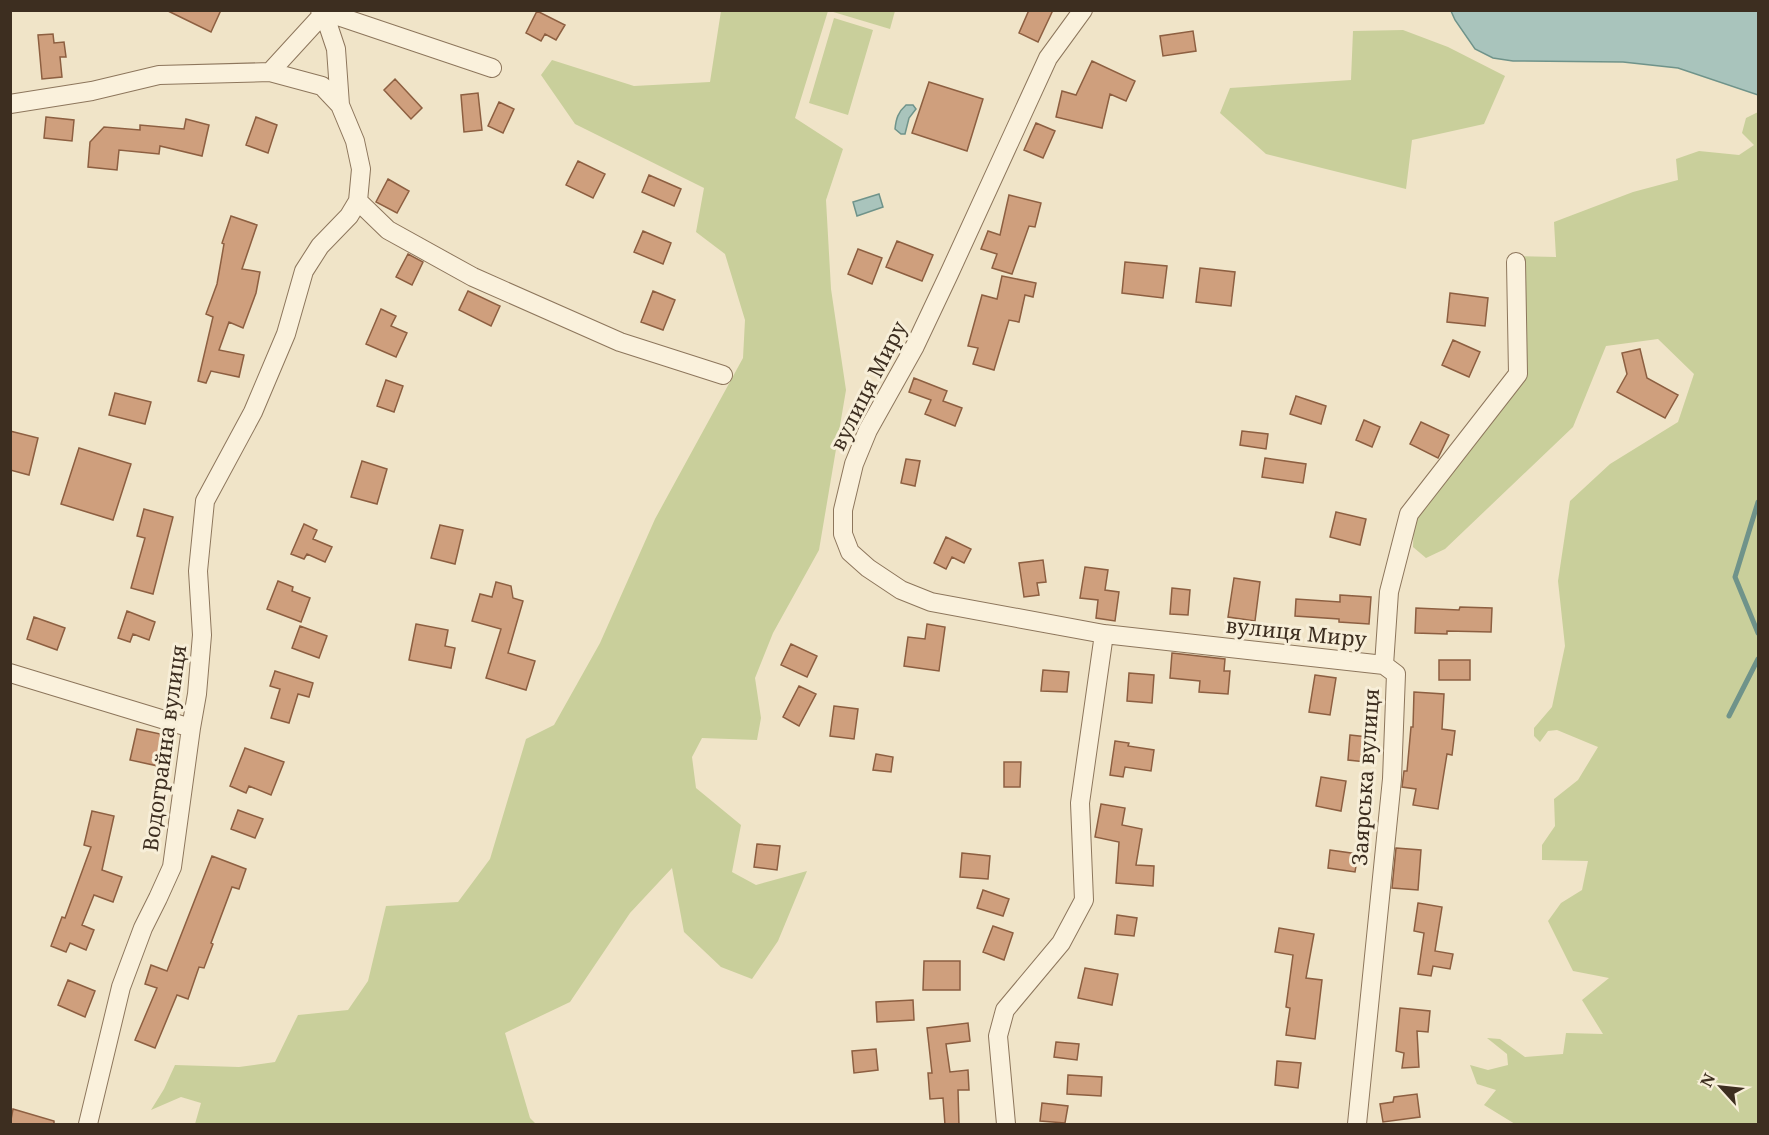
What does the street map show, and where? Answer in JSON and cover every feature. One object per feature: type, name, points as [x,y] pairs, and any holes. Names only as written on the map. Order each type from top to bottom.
[{"type":"street","name":"вулиця Миру","points":[[1083,10],[1048,58],[924,326],[868,430],[854,464],[843,510],[843,534],[850,552],[868,568],[901,590],[931,602],[1104,634],[1384,665]]},
{"type":"street","points":[[322,12],[492,68]]},
{"type":"street","points":[[270,72],[322,12]]},
{"type":"street","points":[[322,12],[336,49],[340,105],[355,141],[361,169],[358,201],[388,230],[473,277],[620,342],[723,375]]},
{"type":"street","points":[[10,104],[92,91],[159,75],[270,72],[321,86],[340,105]]},
{"type":"street","name":"Водограйна вулиця","points":[[88,1125],[121,987],[143,927],[171,867],[197,694],[202,635],[198,572],[206,501],[253,412],[286,334],[304,272],[320,246],[349,216],[358,201]]},
{"type":"street","name":"Заярська вулиця","points":[[1358,1125],[1392,779],[1396,674],[1384,665],[1389,592],[1409,514],[1518,374],[1516,262]]},
{"type":"street","points":[[1006,1125],[998,1036],[1005,1010],[1061,943],[1084,900],[1080,803],[1104,634]]},
{"type":"street","points":[[10,673],[191,728]]},
{"type":"green space","points":[[721,11],[828,11],[795,118],[843,149],[826,200],[831,289],[846,390],[819,550],[773,633],[755,678],[761,718],[757,740],[702,738],[692,757],[696,788],[741,825],[732,872],[756,885],[807,871],[778,941],[752,979],[721,967],[684,932],[672,868],[630,913],[570,1002],[505,1033],[530,1118],[536,1124],[195,1124],[201,1103],[181,1097],[151,1110],[175,1065],[239,1067],[275,1062],[298,1015],[348,1010],[368,981],[386,906],[458,902],[490,859],[526,739],[554,725],[600,643],[655,519],[743,358],[745,320],[725,254],[696,232],[704,188],[575,124],[541,75],[552,60],[634,86],[710,82]]},
{"type":"green space","points":[[830,11],[895,11],[890,29]]},
{"type":"green space","points":[[834,18],[873,30],[848,115],[809,103]]},
{"type":"green space","points":[[1403,30],[1448,47],[1505,76],[1484,124],[1412,140],[1406,189],[1266,154],[1220,113],[1230,88],[1351,80],[1353,31]]},
{"type":"green space","points":[[1758,112],[1758,1124],[1515,1124],[1484,1105],[1496,1090],[1477,1084],[1470,1065],[1488,1070],[1508,1065],[1507,1054],[1487,1038],[1500,1039],[1525,1057],[1563,1054],[1566,1033],[1603,1034],[1582,1000],[1609,978],[1573,971],[1548,921],[1561,903],[1582,890],[1588,861],[1542,860],[1542,845],[1555,826],[1554,799],[1578,780],[1598,747],[1557,730],[1548,731],[1540,742],[1534,736],[1534,728],[1552,707],[1565,646],[1558,581],[1570,501],[1610,464],[1678,422],[1694,374],[1658,339],[1606,346],[1573,427],[1445,549],[1426,558],[1413,547],[1414,518],[1524,377],[1513,256],[1556,257],[1554,222],[1633,192],[1678,180],[1676,159],[1699,151],[1739,155],[1754,145],[1742,133],[1746,118]]},
{"type":"water","points":[[1451,11],[1758,11],[1758,95],[1678,68],[1623,62],[1513,61],[1493,58],[1475,49]]},
{"type":"water","points":[[906,105],[913,105],[916,109],[909,118],[905,134],[901,134],[895,129],[895,125],[899,113]]},
{"type":"water","points":[[879,194],[883,207],[857,216],[853,202]]},
{"type":"building","points":[[166,10],[221,10],[211,32]]},
{"type":"building","points":[[1029,10],[1053,10],[1038,42],[1019,33]]},
{"type":"building","points":[[537,11],[565,25],[556,40],[545,34],[541,41],[526,33]]},
{"type":"building","points":[[1193,31],[1196,51],[1163,56],[1160,36]]},
{"type":"building","points":[[53,34],[54,43],[64,42],[66,57],[60,57],[62,77],[42,79],[38,35]]},
{"type":"building","points":[[1092,61],[1135,81],[1126,101],[1110,94],[1102,128],[1056,117],[1062,91],[1076,95]]},
{"type":"building","points":[[395,79],[422,108],[411,119],[384,90]]},
{"type":"building","points":[[929,82],[983,99],[967,151],[912,133]]},
{"type":"building","points":[[478,93],[482,130],[464,132],[461,95]]},
{"type":"building","points":[[499,102],[514,109],[503,133],[488,126]]},
{"type":"building","points":[[46,117],[74,120],[72,141],[44,138]]},
{"type":"building","points":[[256,117],[277,125],[268,153],[246,145]]},
{"type":"building","points":[[186,119],[209,125],[202,156],[160,146],[159,154],[119,150],[117,170],[88,167],[90,142],[104,127],[140,130],[140,125],[184,129]]},
{"type":"building","points":[[1036,123],[1055,131],[1043,158],[1024,150]]},
{"type":"building","points":[[578,161],[605,174],[593,198],[566,185]]},
{"type":"building","points":[[649,175],[681,189],[674,206],[642,192]]},
{"type":"building","points":[[388,179],[409,191],[397,213],[376,202]]},
{"type":"building","points":[[1009,195],[1041,203],[1035,227],[1029,226],[1012,274],[992,268],[997,254],[981,249],[988,231],[1000,235]]},
{"type":"building","points":[[231,216],[257,225],[242,269],[260,272],[256,293],[243,328],[229,322],[219,350],[244,355],[239,377],[211,371],[206,383],[198,381],[213,317],[206,314],[217,284],[224,244],[222,243]]},
{"type":"building","points":[[643,231],[671,243],[663,264],[634,252]]},
{"type":"building","points":[[897,241],[933,255],[922,281],[886,267]]},
{"type":"building","points":[[858,249],[882,258],[872,284],[848,274]]},
{"type":"building","points":[[408,254],[423,262],[412,285],[396,277]]},
{"type":"building","points":[[1125,262],[1167,266],[1163,298],[1122,293]]},
{"type":"building","points":[[1200,268],[1235,272],[1231,306],[1196,302]]},
{"type":"building","points":[[1002,276],[1036,283],[1033,297],[1025,295],[1019,322],[1009,320],[994,370],[973,364],[978,348],[968,346],[982,295],[997,299]]},
{"type":"building","points":[[468,291],[500,306],[491,326],[459,310]]},
{"type":"building","points":[[653,291],[675,300],[663,330],[641,322]]},
{"type":"building","points":[[1450,293],[1488,298],[1485,326],[1447,322]]},
{"type":"building","points":[[381,309],[396,316],[391,326],[407,333],[396,357],[366,344]]},
{"type":"building","points":[[1453,340],[1480,352],[1469,377],[1442,365]]},
{"type":"building","points":[[1640,349],[1647,378],[1678,395],[1665,418],[1617,392],[1627,374],[1622,353]]},
{"type":"building","points":[[914,378],[947,391],[943,401],[962,408],[955,426],[925,414],[931,400],[909,392]]},
{"type":"building","points":[[386,380],[403,386],[394,412],[377,406]]},
{"type":"building","points":[[115,393],[151,402],[145,424],[109,415]]},
{"type":"building","points":[[1296,396],[1326,406],[1321,424],[1290,414]]},
{"type":"building","points":[[1364,420],[1380,427],[1372,447],[1356,440]]},
{"type":"building","points":[[1421,422],[1449,435],[1438,458],[1410,444]]},
{"type":"building","points":[[10,431],[38,438],[29,475],[10,470]]},
{"type":"building","points":[[1242,431],[1268,434],[1266,449],[1240,445]]},
{"type":"building","points":[[79,448],[131,464],[113,520],[61,504]]},
{"type":"building","points":[[1265,458],[1306,464],[1303,483],[1262,477]]},
{"type":"building","points":[[906,459],[920,461],[915,486],[901,483]]},
{"type":"building","points":[[362,461],[387,469],[377,504],[351,497]]},
{"type":"building","points":[[144,509],[173,517],[153,594],[131,588],[145,538],[137,536]]},
{"type":"building","points":[[1336,512],[1366,519],[1360,545],[1330,537]]},
{"type":"building","points":[[304,524],[317,530],[313,539],[332,547],[325,562],[307,554],[304,559],[291,554]]},
{"type":"building","points":[[440,525],[463,530],[455,564],[431,558]]},
{"type":"building","points":[[946,537],[971,549],[964,563],[952,557],[946,569],[934,563]]},
{"type":"building","points":[[1043,560],[1046,582],[1037,583],[1039,595],[1024,597],[1019,563]]},
{"type":"building","points":[[1085,567],[1108,570],[1105,590],[1119,592],[1115,621],[1096,618],[1098,600],[1080,598]]},
{"type":"building","points":[[1234,578],[1260,582],[1255,621],[1228,617]]},
{"type":"building","points":[[278,581],[293,587],[292,591],[310,598],[301,622],[267,609]]},
{"type":"building","points":[[496,582],[511,586],[513,598],[523,601],[508,653],[535,661],[526,690],[486,678],[501,629],[472,621],[480,594],[492,597]]},
{"type":"building","points":[[1172,588],[1190,590],[1188,615],[1170,614]]},
{"type":"building","points":[[1340,595],[1371,597],[1369,624],[1295,616],[1296,599],[1340,602]]},
{"type":"building","points":[[1460,607],[1492,608],[1491,632],[1415,633],[1416,608],[1459,610]]},
{"type":"building","points":[[127,611],[155,622],[149,640],[133,634],[130,642],[118,638]]},
{"type":"building","points":[[34,617],[65,628],[57,650],[27,639]]},
{"type":"building","points":[[416,624],[448,630],[445,646],[455,648],[451,668],[409,660]]},
{"type":"building","points":[[927,624],[945,627],[939,671],[904,666],[908,637],[925,639]]},
{"type":"building","points":[[300,626],[327,636],[319,658],[292,648]]},
{"type":"building","points":[[791,644],[817,656],[807,677],[781,665]]},
{"type":"building","points":[[1172,653],[1225,659],[1224,671],[1230,671],[1228,694],[1199,692],[1200,681],[1170,678]]},
{"type":"building","points":[[1439,660],[1470,660],[1470,680],[1439,680]]},
{"type":"building","points":[[1043,670],[1069,672],[1067,692],[1041,691]]},
{"type":"building","points":[[275,671],[313,683],[309,697],[298,694],[289,723],[271,718],[280,689],[270,686]]},
{"type":"building","points":[[1129,673],[1154,675],[1152,703],[1127,701]]},
{"type":"building","points":[[1315,675],[1336,678],[1330,715],[1309,712]]},
{"type":"building","points":[[799,686],[816,694],[799,726],[783,717]]},
{"type":"building","points":[[1414,692],[1444,694],[1442,729],[1455,731],[1452,755],[1447,754],[1438,809],[1413,805],[1416,789],[1402,787],[1404,771],[1407,771],[1411,727],[1413,727]]},
{"type":"building","points":[[834,706],[858,709],[854,739],[830,736]]},
{"type":"building","points":[[137,729],[165,735],[158,766],[130,760]]},
{"type":"building","points":[[1350,735],[1368,737],[1366,762],[1348,760]]},
{"type":"building","points":[[1115,741],[1129,743],[1128,746],[1154,750],[1151,771],[1125,767],[1123,777],[1110,775]]},
{"type":"building","points":[[245,748],[284,762],[271,795],[249,786],[246,793],[230,786]]},
{"type":"building","points":[[876,754],[893,757],[891,772],[873,770]]},
{"type":"building","points":[[1004,762],[1021,762],[1020,787],[1004,787]]},
{"type":"building","points":[[1321,777],[1346,781],[1341,811],[1316,806]]},
{"type":"building","points":[[1101,804],[1125,808],[1122,825],[1142,829],[1136,865],[1154,866],[1153,886],[1116,883],[1119,842],[1095,837]]},
{"type":"building","points":[[238,810],[263,819],[255,838],[231,829]]},
{"type":"building","points":[[92,811],[114,816],[102,870],[122,877],[113,902],[94,895],[82,925],[94,930],[86,950],[70,943],[66,952],[51,946],[62,917],[65,918],[91,847],[84,845]]},
{"type":"building","points":[[757,844],[780,846],[777,870],[754,867]]},
{"type":"building","points":[[1396,848],[1421,850],[1418,890],[1392,888]]},
{"type":"building","points":[[1330,850],[1358,854],[1355,872],[1328,868]]},
{"type":"building","points":[[962,853],[990,856],[988,879],[960,877]]},
{"type":"building","points":[[212,856],[246,869],[239,889],[232,887],[204,968],[199,967],[188,999],[177,995],[155,1048],[135,1040],[157,988],[145,984],[151,965],[167,971]]},
{"type":"building","points":[[983,890],[1009,899],[1003,916],[977,908]]},
{"type":"building","points":[[1418,903],[1442,907],[1435,951],[1453,954],[1450,969],[1433,966],[1431,976],[1418,974],[1424,933],[1414,931]]},
{"type":"building","points":[[1117,915],[1137,918],[1134,936],[1115,934]]},
{"type":"building","points":[[993,926],[1013,933],[1004,960],[983,952]]},
{"type":"building","points":[[1279,928],[1314,934],[1306,978],[1322,980],[1315,1039],[1286,1035],[1290,1008],[1286,1007],[1293,955],[1275,952]]},
{"type":"building","points":[[924,961],[960,961],[960,990],[923,990]]},
{"type":"building","points":[[1085,968],[1118,974],[1112,1005],[1078,998]]},
{"type":"building","points":[[68,980],[95,991],[85,1017],[58,1005]]},
{"type":"building","points":[[913,1000],[914,1020],[877,1022],[876,1002]]},
{"type":"building","points":[[1400,1008],[1430,1011],[1428,1032],[1417,1031],[1419,1067],[1402,1068],[1404,1053],[1396,1051]]},
{"type":"building","points":[[968,1023],[970,1041],[946,1044],[950,1072],[968,1070],[969,1090],[958,1090],[959,1125],[945,1125],[943,1098],[930,1099],[928,1073],[932,1073],[927,1028]]},
{"type":"building","points":[[1056,1042],[1079,1044],[1077,1060],[1054,1057]]},
{"type":"building","points":[[876,1049],[878,1070],[854,1073],[852,1051]]},
{"type":"building","points":[[1277,1061],[1301,1063],[1298,1088],[1275,1085]]},
{"type":"building","points":[[1068,1075],[1102,1077],[1101,1096],[1067,1094]]},
{"type":"building","points":[[1417,1094],[1420,1117],[1383,1122],[1380,1104],[1393,1102],[1394,1097]]},
{"type":"building","points":[[1042,1103],[1068,1106],[1065,1123],[1040,1121]]},
{"type":"building","points":[[13,1109],[54,1121],[54,1125],[10,1125]]},
{"type":"waterway","points":[[1758,502],[1735,577],[1758,633]]},
{"type":"waterway","points":[[1729,716],[1758,659]]}]
